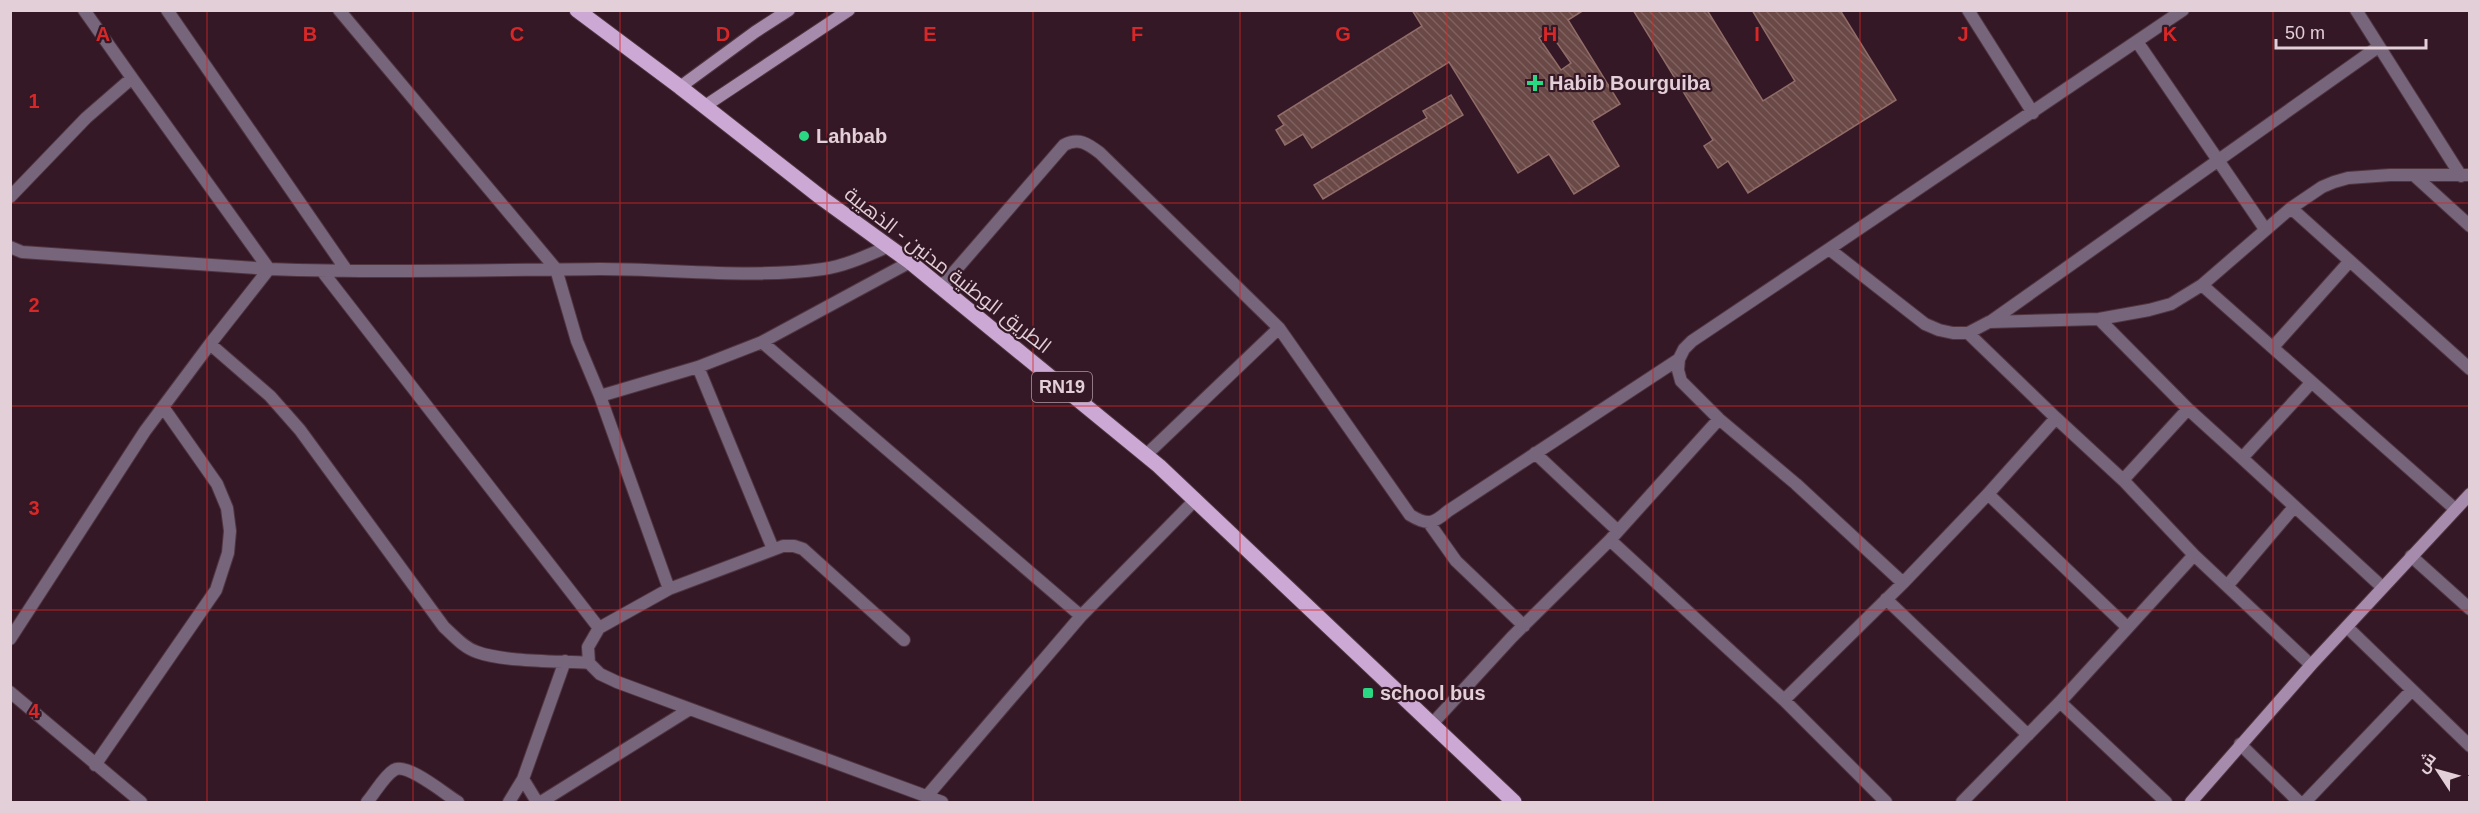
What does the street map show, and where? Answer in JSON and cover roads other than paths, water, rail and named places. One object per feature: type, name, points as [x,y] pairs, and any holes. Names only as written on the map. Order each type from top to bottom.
[{"type":"main road","name":"الطريق الوطنية مدنين - الذهيبة","points":[[578,10],[887,247],[910,262],[1146,455],[1196,499],[1514,802]]},
{"type":"street","points":[[84,10],[269,270]]},
{"type":"street","points":[[167,10],[347,271]]},
{"type":"street","points":[[339,10],[556,269],[577,341],[600,396],[669,589]]},
{"type":"street","points":[[705,106],[849,10]]},
{"type":"street","points":[[1968,10],[2033,113]]},
{"type":"street","points":[[1904,583],[1796,484],[1719,418],[1681,381],[1678,370],[1679,359],[1684,349],[1692,341],[2138,43],[2183,10]]},
{"type":"street","points":[[2356,10],[2465,176]]},
{"type":"street","points":[[680,87],[755,32],[788,11]]},
{"type":"street","points":[[2138,43],[2217,162],[2265,229]]},
{"type":"street","points":[[1829,249],[1925,324],[1953,333],[1968,333],[1989,322],[2379,47]]},
{"type":"street","points":[[10,196],[86,118],[132,78]]},
{"type":"street","points":[[941,287],[1064,145],[1072,140],[1079,140],[1100,153],[1279,328],[1410,515],[1429,523],[1436,521],[1679,359]]},
{"type":"street","points":[[1989,322],[2099,320],[2170,304],[2202,285],[2265,229],[2322,187],[2348,178],[2465,176]]},
{"type":"street","points":[[2416,177],[2469,225]]},
{"type":"street","points":[[2291,208],[2469,369]]},
{"type":"street","points":[[10,247],[22,252],[269,270],[556,269],[762,273],[824,269],[858,260],[887,247]]},
{"type":"street","points":[[600,396],[698,367],[762,342],[910,262]]},
{"type":"street","points":[[2273,347],[2349,262]]},
{"type":"street","points":[[10,639],[163,407],[269,270]]},
{"type":"street","points":[[322,271],[599,628]]},
{"type":"street","points":[[2202,285],[2455,509]]},
{"type":"street","points":[[2099,320],[2188,409],[2381,586]]},
{"type":"street","points":[[1146,455],[1279,328]]},
{"type":"street","points":[[1968,333],[2123,480],[2194,555],[2311,664]]},
{"type":"street","points":[[762,342],[1081,616]]},
{"type":"street","points":[[210,344],[270,396],[300,430],[444,627],[461,643],[476,652],[497,657],[589,663],[600,674],[617,682],[942,802]]},
{"type":"street","points":[[698,367],[773,549]]},
{"type":"street","points":[[2242,458],[2311,383]]},
{"type":"street","points":[[95,765],[216,590],[228,553],[230,531],[227,508],[217,484],[163,407]]},
{"type":"street","points":[[2123,480],[2188,409]]},
{"type":"street","points":[[1432,724],[1524,626],[1614,536],[1719,418]]},
{"type":"street","points":[[1784,700],[1904,583],[2056,418]]},
{"type":"street","points":[[1535,453],[1614,536],[1886,802]]},
{"type":"street","points":[[1988,494],[2127,627]]},
{"type":"street","points":[[2192,802],[2240,744],[2347,627],[2381,586],[2469,494]]},
{"type":"street","points":[[927,796],[1081,616],[1196,499]]},
{"type":"street","points":[[2228,586],[2294,507]]},
{"type":"street","points":[[1429,523],[1456,561],[1524,626]]},
{"type":"street","points":[[589,663],[588,647],[599,628],[669,589],[773,549],[794,546],[802,549],[904,640]]},
{"type":"street","points":[[1962,802],[2060,702],[2194,555]]},
{"type":"street","points":[[2410,556],[2469,609]]},
{"type":"street","points":[[1886,599],[2028,735]]},
{"type":"street","points":[[2347,627],[2469,746]]},
{"type":"street","points":[[509,802],[523,779],[565,661]]},
{"type":"street","points":[[2305,802],[2412,690]]},
{"type":"street","points":[[10,692],[141,802]]},
{"type":"street","points":[[2060,702],[2166,802]]},
{"type":"street","points":[[523,779],[539,802],[690,709]]},
{"type":"street","points":[[2240,744],[2299,802]]},
{"type":"street","points":[[367,802],[392,771],[398,768],[411,771],[458,802]]},
{"type":"place","name":"Habib Bourguiba","points":[[1535,83]]},
{"type":"place","name":"Lahbab","points":[[804,136]]},
{"type":"place","name":"school bus","points":[[1368,693]]}]
